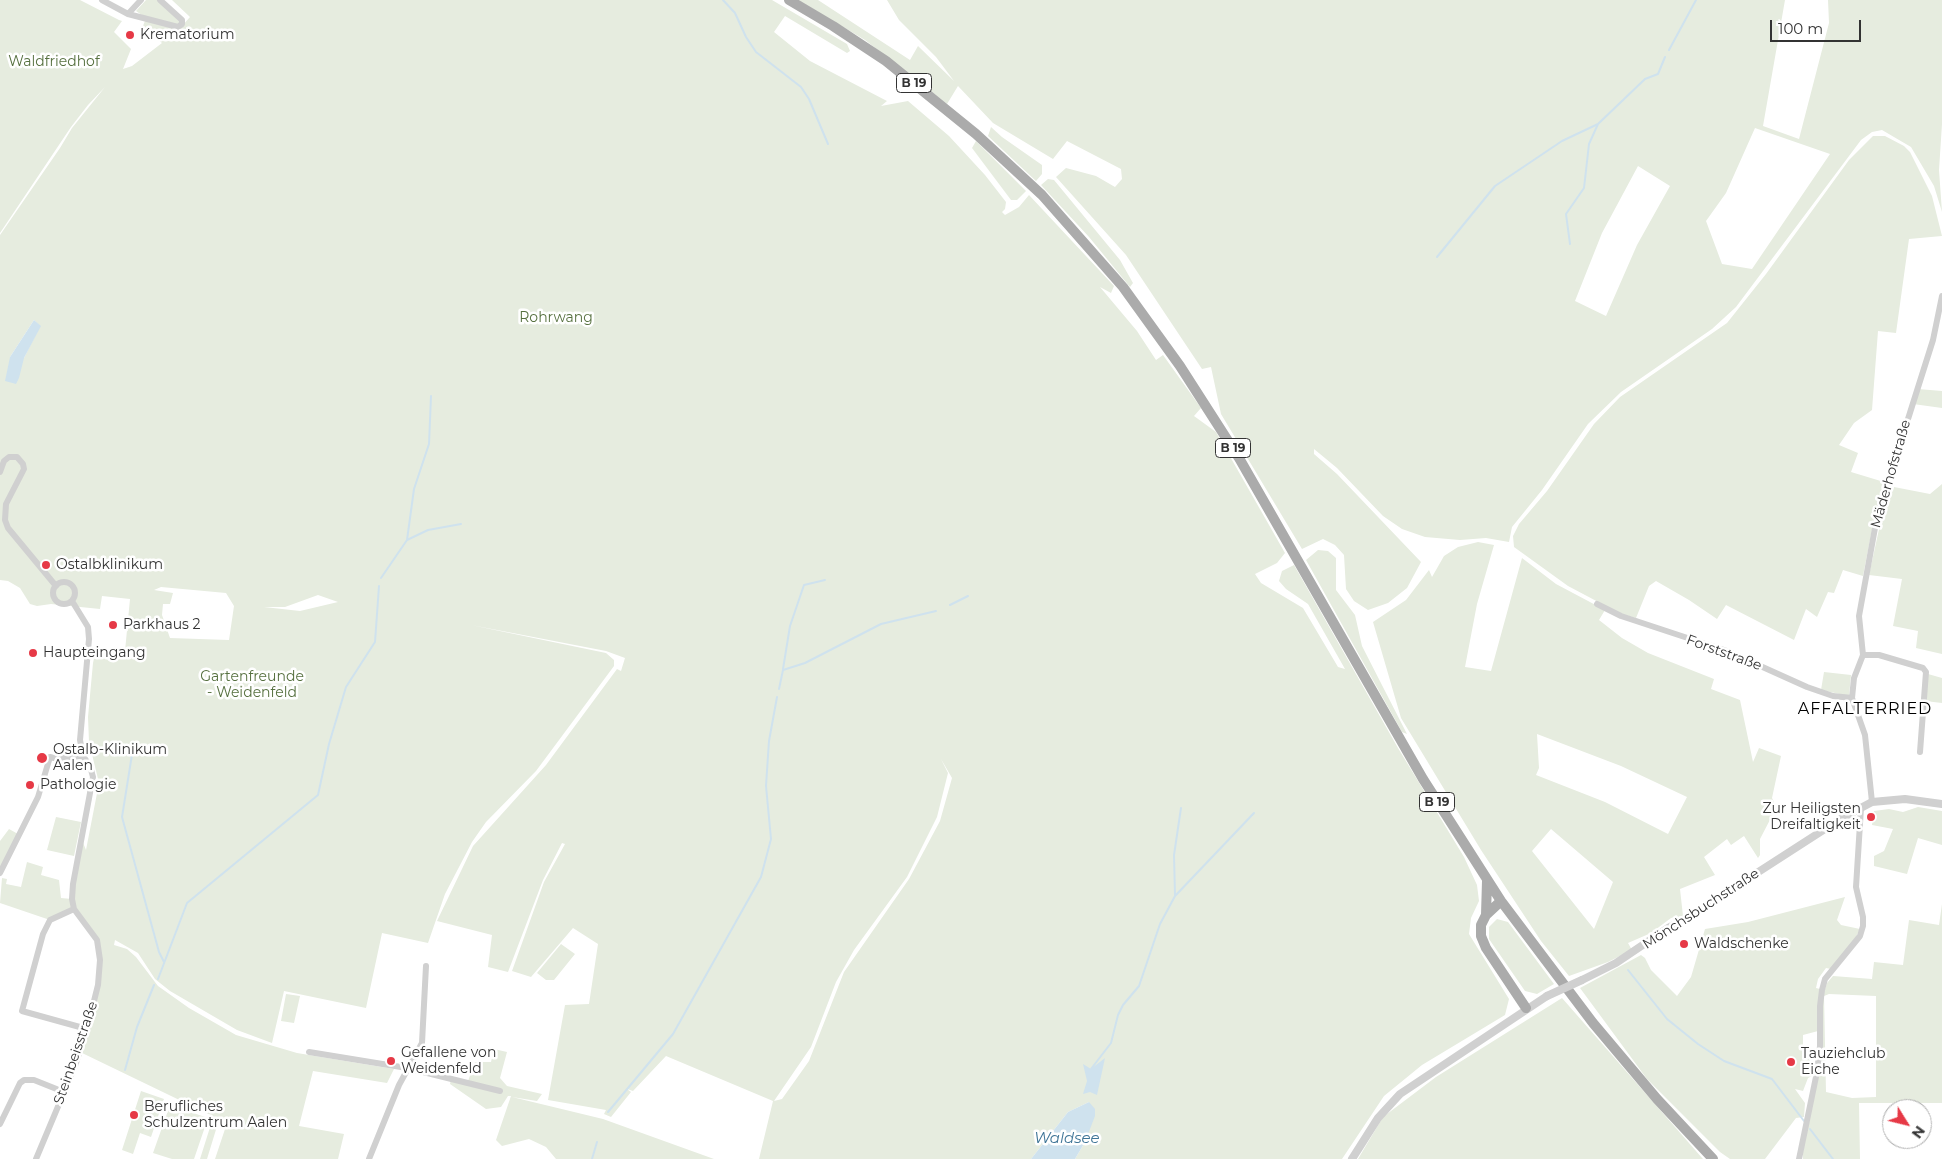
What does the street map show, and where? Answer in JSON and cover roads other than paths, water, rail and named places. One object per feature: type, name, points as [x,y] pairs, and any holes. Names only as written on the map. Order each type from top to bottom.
[{"type":"main road","name":"B 19","points":[[790,0],[886,61],[950,111],[1027,180],[1123,287],[1198,393],[1262,496],[1423,779],[1487,880],[1592,1023],[1657,1099],[1713,1159]]},
{"type":"main road","points":[[1487,880],[1486,915],[1480,930],[1482,941],[1526,1008]]},
{"type":"main road","points":[[1486,915],[1502,901]]},
{"type":"street","points":[[102,0],[128,14],[178,27],[182,24],[182,20],[160,0]]},
{"type":"street","points":[[128,14],[141,0]]},
{"type":"street","name":"Mäderhofstraße","points":[[1862,655],[1859,616],[1877,517],[1932,340],[1942,296]]},
{"type":"street","points":[[0,472],[4,461],[9,457],[17,457],[23,464],[24,469],[6,504],[5,520],[8,528],[56,586]]},
{"type":"street","points":[[72,602],[61,604],[55,600],[53,595],[56,586],[63,582],[71,584],[75,592],[72,602],[86,624],[89,639],[80,740],[83,756],[90,766],[93,777],[92,790],[73,884],[74,909],[50,920],[46,927],[22,1010],[87,1029]]},
{"type":"street","name":"Forststraße","points":[[1597,604],[1621,616],[1727,651],[1807,687],[1833,696],[1852,698]]},
{"type":"street","points":[[1872,802],[1865,735],[1862,721],[1852,698],[1854,678],[1862,655],[1879,655],[1923,668],[1926,672],[1920,752]]},
{"type":"street","points":[[0,873],[4,870],[38,797],[50,757],[74,758],[83,756]]},
{"type":"street","name":"Mönchsbuchstraße","points":[[1352,1159],[1378,1118],[1400,1094],[1526,1008],[1622,959],[1668,928],[1872,802],[1905,799],[1942,804]]},
{"type":"street","points":[[1799,1159],[1816,1079],[1820,1046],[1820,1006],[1825,979],[1860,936],[1863,926],[1863,917],[1856,887],[1861,808]]},
{"type":"street","name":"Steinbeisstraße","points":[[36,1159],[64,1092],[87,1029],[98,985],[100,960],[97,940],[74,909]]},
{"type":"street","points":[[369,1159],[407,1068],[418,1054],[422,1044],[426,966]]},
{"type":"street","points":[[309,1052],[407,1068],[500,1091]]},
{"type":"street","points":[[0,1124],[20,1083],[24,1080],[34,1080],[64,1092]]},
{"type":"water","points":[[34,320],[41,326],[24,358],[19,378],[16,384],[5,381],[10,357]]},
{"type":"water","points":[[1105,1058],[1097,1095],[1090,1092],[1083,1094],[1087,1081],[1083,1064],[1091,1069]]},
{"type":"water","name":"Waldsee","points":[[1089,1102],[1095,1109],[1095,1116],[1085,1142],[1075,1159],[1031,1159],[1068,1112]]},
{"type":"waterway","points":[[723,0],[735,13],[746,37],[756,52],[801,87],[809,99],[828,144]]},
{"type":"waterway","points":[[1669,50],[1696,0]]},
{"type":"waterway","points":[[1437,257],[1495,186],[1562,141],[1598,124],[1645,79],[1658,74],[1665,57]]},
{"type":"waterway","points":[[1570,244],[1566,214],[1584,188],[1589,144],[1598,124]]},
{"type":"waterway","points":[[381,578],[407,540],[414,489],[429,444],[431,396]]},
{"type":"waterway","points":[[407,540],[428,530],[461,524]]},
{"type":"waterway","points":[[783,669],[790,626],[804,585],[825,580]]},
{"type":"waterway","points":[[158,979],[187,903],[318,795],[329,744],[346,687],[375,642],[379,586]]},
{"type":"waterway","points":[[950,605],[968,596]]},
{"type":"waterway","points":[[779,689],[783,670],[805,663],[881,624],[936,611]]},
{"type":"waterway","points":[[608,1112],[673,1034],[761,877],[771,839],[766,786],[769,741],[777,697]]},
{"type":"waterway","points":[[134,742],[122,817],[159,952],[164,962]]},
{"type":"waterway","points":[[1175,895],[1174,855],[1181,808]]},
{"type":"waterway","points":[[1091,1069],[1111,1043],[1118,1015],[1123,1005],[1139,986],[1160,924],[1175,896],[1254,813]]},
{"type":"waterway","points":[[1628,970],[1667,1019],[1698,1044],[1724,1061],[1772,1079],[1804,1121]]},
{"type":"waterway","points":[[125,1070],[137,1027],[154,985]]},
{"type":"waterway","points":[[1810,1129],[1833,1159]]},
{"type":"waterway","points":[[592,1159],[597,1142]]},
{"type":"place","name":"Krematorium","points":[[130,35]]},
{"type":"place","name":"Ostalbklinikum","points":[[46,565]]},
{"type":"place","name":"Parkhaus 2","points":[[113,625]]},
{"type":"place","name":"Haupteingang","points":[[33,653]]},
{"type":"place","name":"Ostalb-Klinikum Aalen","points":[[42,758]]},
{"type":"place","name":"Pathologie","points":[[30,785]]},
{"type":"place","name":"Zur Heiligsten Dreifaltigkeit","points":[[1871,817]]},
{"type":"place","name":"Waldschenke","points":[[1684,944]]},
{"type":"place","name":"Gefallene von Weidenfeld","points":[[391,1061]]},
{"type":"place","name":"Tauziehclub Eiche","points":[[1791,1062]]},
{"type":"place","name":"Berufliches Schulzentrum Aalen","points":[[134,1115]]},
{"type":"district","name":"AFFALTERRIED","points":[[1865,709]]},
{"type":"park label","name":"Waldfriedhof","points":[[54,62]]},
{"type":"park label","name":"Rohrwang","points":[[556,318]]},
{"type":"park label","name":"Gartenfreunde - Weidenfeld","points":[[252,686]]}]
